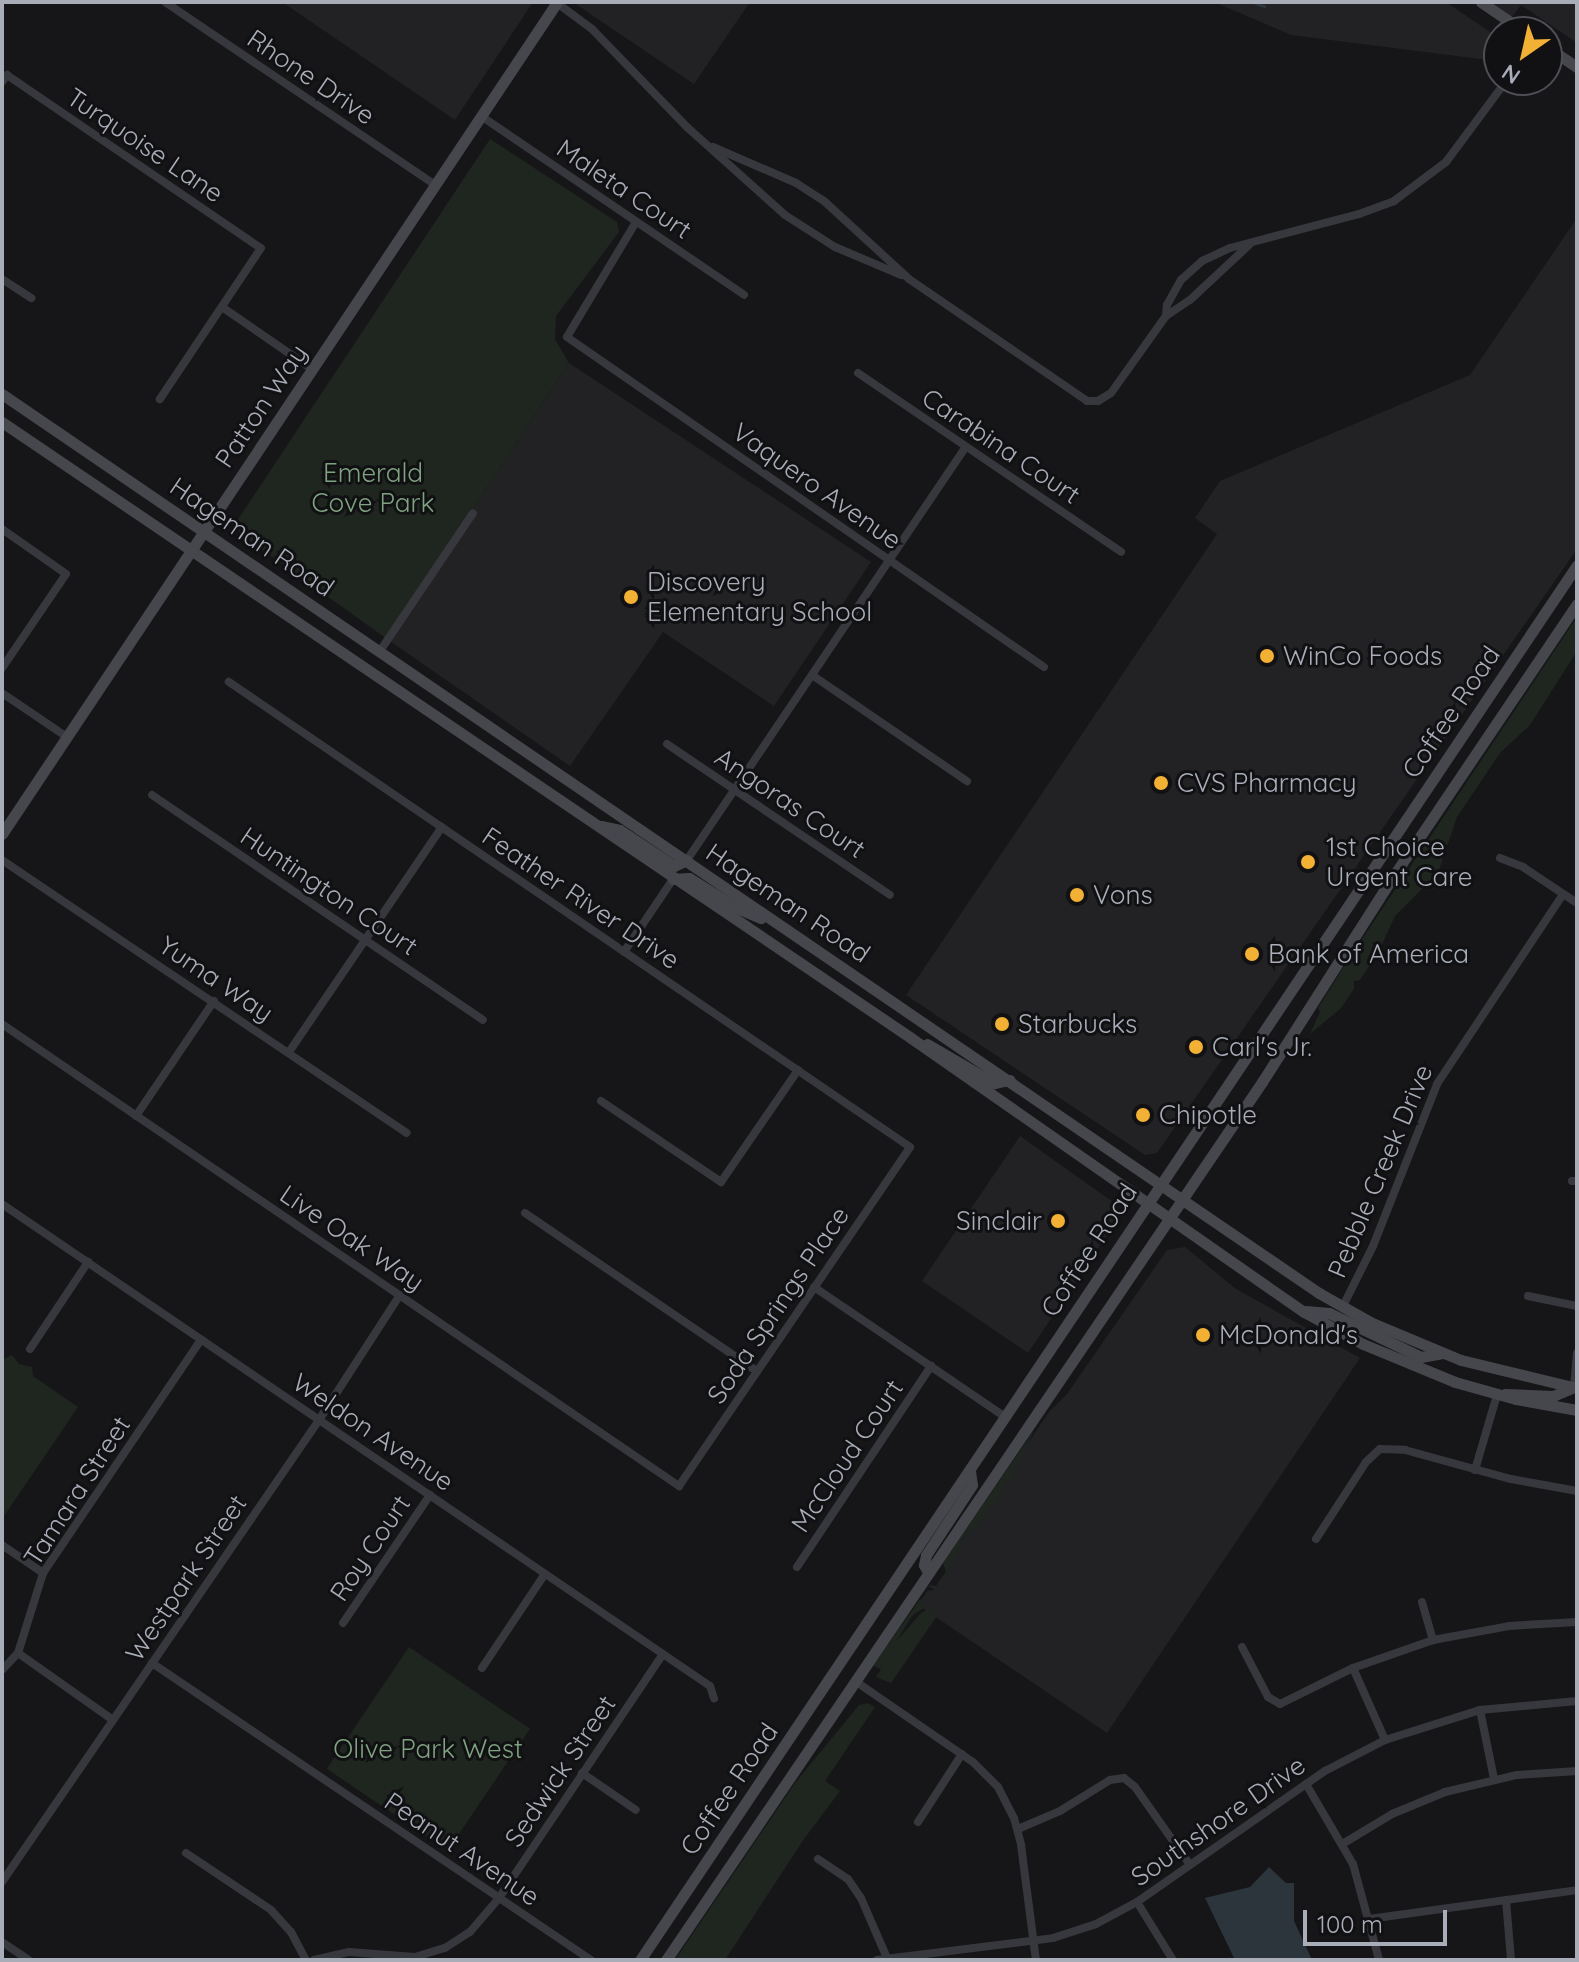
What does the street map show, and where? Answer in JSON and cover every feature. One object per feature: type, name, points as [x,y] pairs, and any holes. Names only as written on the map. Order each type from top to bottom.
[{"type":"main road","points":[[1481,2],[1502,16]]},
{"type":"main road","name":"Patton Way","points":[[2,834],[557,3]]},
{"type":"main road","name":"Hageman Road","points":[[2,394],[1343,1306],[1443,1353],[1505,1373],[1576,1388]]},
{"type":"main road","name":"Hageman Road","points":[[2,422],[911,1038],[1304,1312],[1363,1344],[1497,1395],[1577,1410]]},
{"type":"main road","name":"Coffee Road","points":[[640,1960],[1577,565]]},
{"type":"main road","name":"Coffee Road","points":[[666,1960],[1169,1219],[1390,881],[1577,604]]},
{"type":"main road","points":[[597,826],[620,830],[674,866],[687,860]]},
{"type":"main road","points":[[673,879],[689,878],[737,908],[780,926]]},
{"type":"main road","points":[[911,1038],[940,1048],[994,1083],[1010,1080]]},
{"type":"main road","points":[[1304,1312],[1329,1313],[1421,1357],[1443,1353]]},
{"type":"main road","points":[[1497,1395],[1523,1392],[1553,1396],[1576,1388]]},
{"type":"main road","points":[[928,1572],[924,1565],[926,1555],[972,1485],[970,1470]]},
{"type":"street","name":"Rhone Drive","points":[[165,2],[435,185]]},
{"type":"street","points":[[557,3],[592,29],[688,128],[807,233],[909,279]]},
{"type":"street","name":"Turquoise Lane","points":[[4,78],[261,248],[222,307]]},
{"type":"street","points":[[1166,316],[1167,305],[1181,280],[1202,261],[1230,248],[1394,201],[1446,162],[1495,96]]},
{"type":"street","name":"Maleta Court","points":[[481,116],[744,295]]},
{"type":"street","points":[[713,147],[796,183],[824,201],[909,279],[1087,401],[1098,401],[1111,393],[1166,316],[1190,300],[1249,245]]},
{"type":"street","name":"Vaquero Avenue","points":[[636,222],[567,337],[1044,667]]},
{"type":"street","points":[[2,279],[31,298]]},
{"type":"street","points":[[160,399],[222,307],[312,369]]},
{"type":"street","name":"Carabina Court","points":[[858,373],[1121,552]]},
{"type":"street","points":[[687,860],[966,447]]},
{"type":"street","points":[[380,651],[473,513]]},
{"type":"street","points":[[2,529],[66,574],[2,668]]},
{"type":"street","points":[[812,675],[967,781]]},
{"type":"street","name":"Feather River Drive","points":[[229,682],[910,1147]]},
{"type":"street","points":[[2,693],[67,737]]},
{"type":"street","name":"Angoras Court","points":[[667,744],[890,895]]},
{"type":"street","name":"Huntington Court","points":[[152,795],[483,1020]]},
{"type":"street","points":[[289,1052],[442,827]]},
{"type":"street","points":[[1500,858],[1523,867],[1577,903]]},
{"type":"street","name":"Yuma Way","points":[[2,860],[407,1133]]},
{"type":"street","points":[[624,952],[673,879]]},
{"type":"street","name":"Pebble Creek Drive","points":[[1343,1306],[1373,1246],[1437,1084],[1563,894]]},
{"type":"street","points":[[136,1116],[214,1001]]},
{"type":"street","name":"Live Oak Way","points":[[2,1024],[679,1486]]},
{"type":"street","points":[[601,1101],[721,1182],[798,1070]]},
{"type":"street","name":"Soda Springs Place","points":[[679,1486],[910,1147]]},
{"type":"street","name":"Weldon Avenue","points":[[2,1204],[710,1686],[714,1698]]},
{"type":"street","points":[[525,1213],[757,1371]]},
{"type":"street","points":[[30,1349],[88,1262]]},
{"type":"street","points":[[814,1287],[1005,1417]]},
{"type":"street","name":"Westpark Street","points":[[2,1882],[319,1420],[400,1295]]},
{"type":"street","points":[[1528,1296],[1577,1306]]},
{"type":"street","name":"Tamara Street","points":[[2,1670],[18,1653],[43,1573],[201,1340]]},
{"type":"street","points":[[1576,1388],[1577,1353]]},
{"type":"street","name":"McCloud Court","points":[[797,1567],[931,1366]]},
{"type":"street","points":[[1475,1470],[1497,1395]]},
{"type":"street","points":[[1316,1539],[1366,1462],[1380,1449],[1405,1450],[1475,1470],[1577,1491]]},
{"type":"street","name":"Roy Court","points":[[343,1623],[430,1495]]},
{"type":"street","points":[[2,1545],[43,1573]]},
{"type":"street","points":[[482,1668],[545,1574]]},
{"type":"street","points":[[1422,1602],[1433,1640]]},
{"type":"street","points":[[1242,1647],[1268,1697],[1280,1704],[1353,1668],[1433,1640],[1509,1626],[1577,1622]]},
{"type":"street","points":[[18,1653],[113,1720]]},
{"type":"street","name":"Sedwick Street","points":[[314,1960],[349,1952],[415,1958],[459,1940],[499,1898],[663,1654]]},
{"type":"street","name":"Peanut Avenue","points":[[152,1663],[591,1960]]},
{"type":"street","points":[[1353,1668],[1385,1740]]},
{"type":"street","points":[[855,1681],[962,1754],[998,1787],[1018,1829],[1036,1960]]},
{"type":"street","name":"Southshore Drive","points":[[882,1959],[1034,1940],[1096,1924],[1137,1902],[1306,1784],[1385,1740],[1480,1710],[1577,1701]]},
{"type":"street","points":[[1480,1710],[1494,1779]]},
{"type":"street","points":[[918,1822],[962,1754]]},
{"type":"street","points":[[1344,1843],[1418,1802],[1494,1779],[1577,1771]]},
{"type":"street","points":[[582,1773],[636,1810]]},
{"type":"street","points":[[1018,1829],[1060,1811],[1110,1780],[1124,1778],[1135,1787],[1190,1865]]},
{"type":"street","points":[[1306,1784],[1344,1843],[1357,1874],[1379,1960]]},
{"type":"street","points":[[186,1853],[271,1910],[291,1932],[306,1960]]},
{"type":"street","points":[[818,1859],[848,1879],[861,1898],[882,1959]]},
{"type":"street","points":[[1369,1919],[1577,1890]]},
{"type":"street","points":[[1506,1900],[1511,1960]]},
{"type":"street","points":[[1137,1902],[1173,1960]]},
{"type":"street","points":[[2,1942],[29,1960]]},
{"type":"shaded area","points":[[282,2],[533,2],[455,120]]},
{"type":"shaded area","points":[[579,2],[750,2],[694,84],[577,5]]},
{"type":"shaded area","points":[[1214,2],[1446,2],[1483,27],[1483,59],[1291,35]]},
{"type":"shaded area","points":[[1481,2],[1577,2],[1577,43],[1563,34],[1563,16],[1537,16],[1521,5],[1513,16],[1502,16]]},
{"type":"shaded area","points":[[1577,218],[1577,549],[1157,1153],[1145,1155],[906,995],[1217,534],[1195,518],[1220,481],[1470,375]]},
{"type":"shaded area","name":"Discovery Elementary School","points":[[569,363],[871,562],[774,706],[663,632],[570,766],[387,639]]},
{"type":"shaded area","points":[[1020,1136],[1113,1202],[1116,1221],[1028,1353],[922,1281]]},
{"type":"shaded area","points":[[1185,1247],[1236,1289],[1360,1358],[1107,1733],[918,1605],[927,1591],[933,1590],[947,1570],[946,1564],[1049,1412],[1067,1394],[1167,1250]]},
{"type":"shaded area","points":[[1269,1867],[1286,1883],[1294,1883],[1294,1921],[1312,1960],[1235,1960],[1205,1898],[1250,1887]]},
{"type":"green space","name":"Emerald Cove Park","points":[[490,139],[617,222],[619,232],[556,316],[555,339],[569,363],[387,639],[239,533],[237,521]]},
{"type":"green space","points":[[1577,617],[1577,651],[1530,725],[1500,753],[1457,817],[1438,873],[1395,916],[1378,953],[1360,980],[1354,981],[1354,989],[1341,1008],[1310,1034],[1320,1012],[1318,1008],[1350,957]]},
{"type":"green space","points":[[12,1355],[19,1364],[32,1367],[33,1376],[78,1407],[2,1519],[2,1360]]},
{"type":"green space","points":[[1035,1429],[1011,1477],[979,1524],[963,1538],[947,1575],[943,1563]]},
{"type":"green space","points":[[920,1599],[925,1607],[912,1616],[896,1642],[920,1614],[931,1607],[937,1616],[891,1683],[876,1677],[881,1669],[873,1666]]},
{"type":"green space","name":"Olive Park West","points":[[409,1647],[530,1729],[448,1851],[327,1769]]},
{"type":"green space","points":[[868,1703],[875,1707],[825,1781],[840,1791],[804,1839],[725,1960],[675,1960],[795,1783],[859,1705]]},
{"type":"waterway","points":[[1253,2],[1264,6]]},
{"type":"place","name":"Discovery Elementary School","points":[[631,597]]},
{"type":"place","name":"WinCo Foods","points":[[1267,656]]},
{"type":"place","name":"CVS Pharmacy","points":[[1161,783]]},
{"type":"place","name":"1st Choice Urgent Care","points":[[1308,862]]},
{"type":"place","name":"Vons","points":[[1077,895]]},
{"type":"place","name":"Bank of America","points":[[1252,954]]},
{"type":"place","name":"Starbucks","points":[[1002,1024]]},
{"type":"place","name":"Carl's Jr.","points":[[1196,1047]]},
{"type":"place","name":"Chipotle","points":[[1143,1115]]},
{"type":"place","name":"Sinclair","points":[[1058,1221]]},
{"type":"place","name":"McDonald's","points":[[1203,1335]]}]
